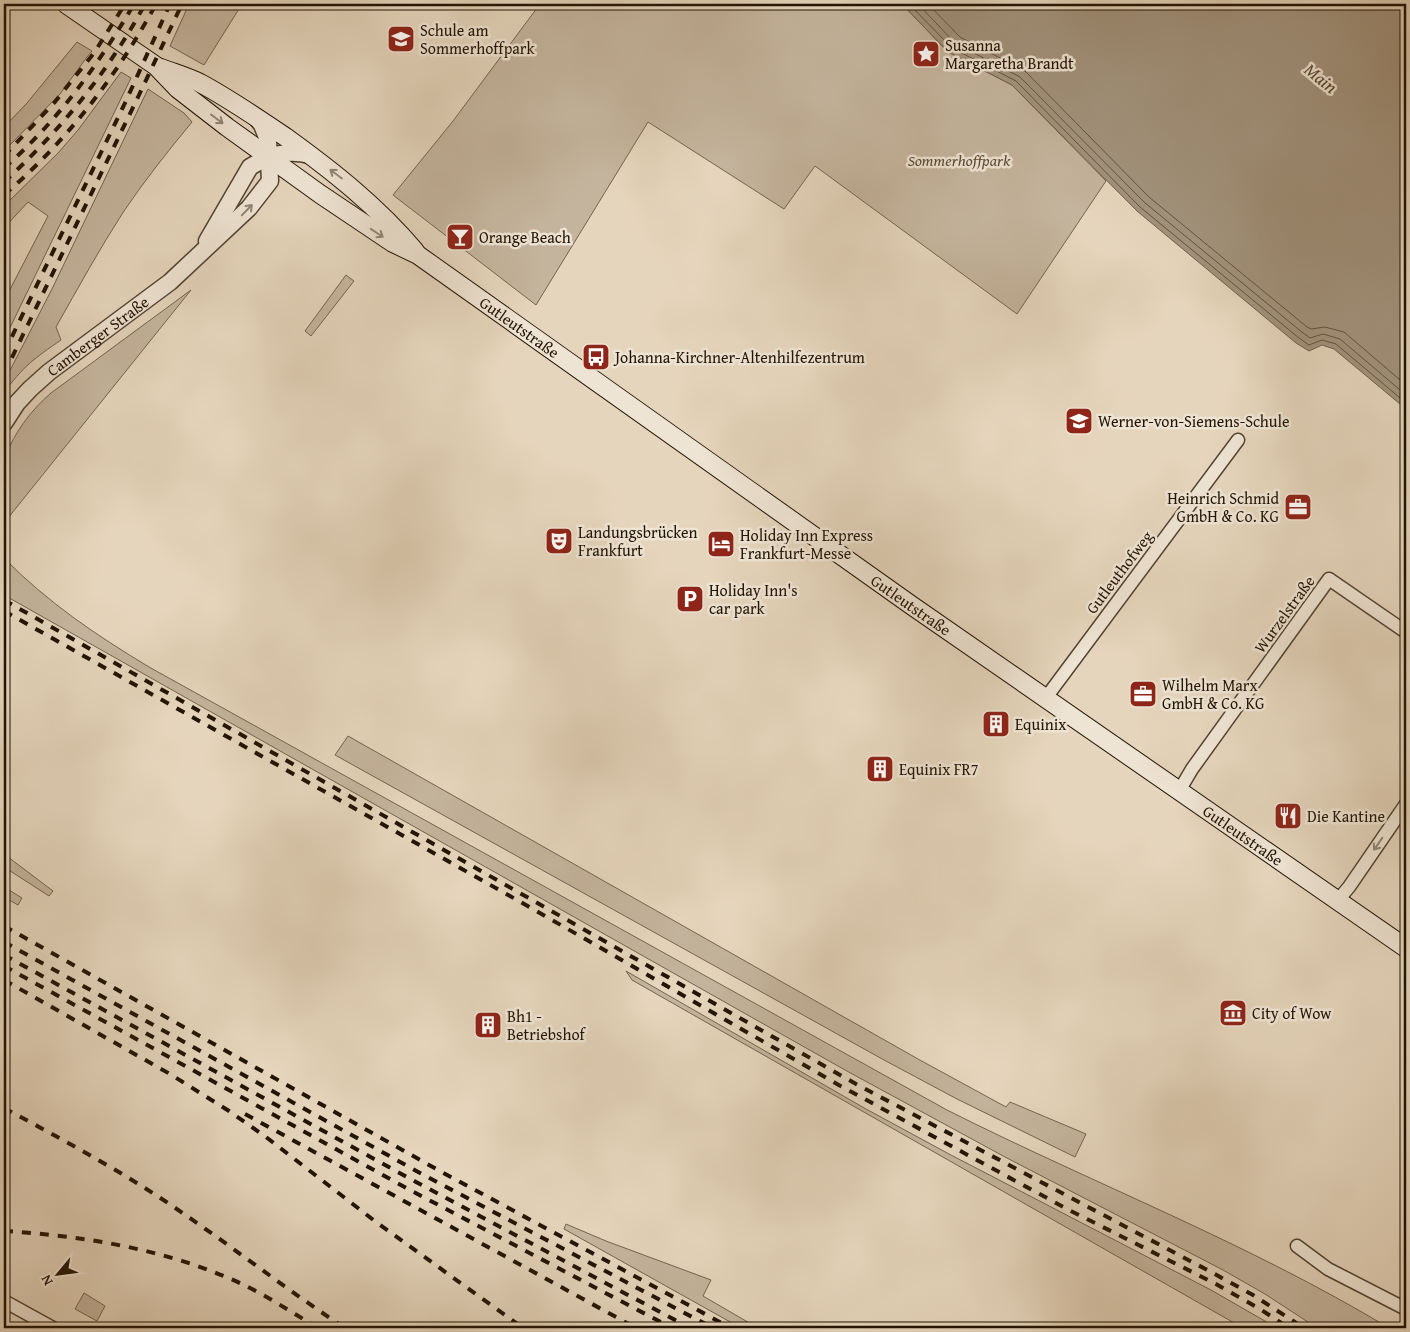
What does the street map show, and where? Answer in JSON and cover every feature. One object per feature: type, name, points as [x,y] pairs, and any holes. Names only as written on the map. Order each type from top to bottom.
[{"type":"main road","name":"Gutleutstraße","points":[[66,4],[156,66],[178,89],[320,194],[392,243],[418,255],[1044,699],[1406,948]]},
{"type":"main road","name":"Gutleutstraße","points":[[156,66],[199,82],[256,116],[361,195],[399,232],[418,255]]},
{"type":"main road","points":[[338,206],[350,209],[356,208],[363,201],[361,195]]},
{"type":"street","points":[[256,116],[268,140],[270,181]]},
{"type":"street","points":[[250,143],[253,152],[250,168]]},
{"type":"street","points":[[250,168],[284,152],[296,151],[310,155]]},
{"type":"street","name":"Camberger Straße","points":[[199,256],[250,168]]},
{"type":"street","points":[[270,181],[277,175],[290,172]]},
{"type":"street","name":"Camberger Straße","points":[[4,423],[17,403],[30,389],[181,273],[249,208],[270,181]]},
{"type":"street","name":"Gutleuthofweg","points":[[1044,699],[1238,440]]},
{"type":"street","name":"Wurzelstraße","points":[[1179,791],[1192,769],[1329,579],[1406,632]]},
{"type":"street","points":[[1338,900],[1406,804]]},
{"type":"street","points":[[1297,1246],[1328,1270],[1406,1309]]},
{"type":"street","points":[[4,1301],[53,1328]]},
{"type":"green space","points":[[189,4],[242,4],[204,65],[170,46]]},
{"type":"green space","name":"Sommerhoffpark","points":[[540,4],[902,4],[948,52],[1012,85],[1106,181],[1017,314],[815,166],[784,209],[648,122],[536,305],[393,195],[453,121]]},
{"type":"green space","points":[[77,42],[92,51],[60,94],[4,151],[4,127],[27,103]]},
{"type":"green space","points":[[121,72],[131,78],[4,340],[4,301],[48,216],[28,202],[4,228],[4,206],[58,153],[78,130]]},
{"type":"green space","points":[[148,89],[184,113],[192,122],[140,188],[106,239],[56,327],[61,340],[17,376],[4,393],[4,382],[52,289]]},
{"type":"green space","points":[[346,275],[354,281],[311,336],[305,331]]},
{"type":"green space","points":[[191,290],[4,523],[4,460],[12,441],[36,407],[51,393]]},
{"type":"green space","points":[[4,558],[37,589],[73,617],[149,667],[947,1110],[1281,1268],[1389,1328],[1317,1328],[1265,1294],[1223,1270],[1005,1157],[845,1070],[4,595]]},
{"type":"green space","points":[[348,736],[1006,1107],[1010,1102],[1086,1134],[1075,1157],[957,1099],[884,1060],[335,755]]},
{"type":"green space","points":[[4,854],[53,891],[49,896],[4,867]]},
{"type":"green space","points":[[4,887],[22,898],[18,905],[4,897]]},
{"type":"green space","points":[[626,971],[866,1109],[1211,1290],[1277,1328],[1243,1328],[632,980]]},
{"type":"green space","points":[[566,1224],[711,1280],[703,1296],[758,1328],[741,1328],[564,1229]]},
{"type":"green space","points":[[84,1293],[105,1306],[97,1321],[75,1309]]},
{"type":"water","name":"Main","points":[[902,4],[1406,4],[1406,409],[1334,349],[1322,345],[1309,351],[1296,343],[1137,211],[1012,85],[948,52]]},
{"type":"railway","points":[[4,156],[54,103],[94,53],[125,4]]},
{"type":"railway","points":[[4,168],[42,131],[76,91],[134,4]]},
{"type":"railway","points":[[4,182],[45,142],[82,99],[116,53],[145,4]]},
{"type":"railway","points":[[4,195],[27,175],[89,107],[125,57],[156,4]]},
{"type":"railway","points":[[4,353],[125,103],[170,4]]},
{"type":"railway","points":[[4,374],[182,4]]},
{"type":"railway","points":[[4,600],[856,1084],[1211,1272],[1253,1295],[1304,1328]]},
{"type":"railway","points":[[4,611],[533,909],[837,1084],[1069,1210],[1214,1283],[1289,1328]]},
{"type":"railway","points":[[4,926],[438,1170],[731,1328]]},
{"type":"railway","points":[[4,942],[420,1173],[713,1328]]},
{"type":"railway","points":[[4,955],[416,1182],[690,1328]]},
{"type":"railway","points":[[4,966],[410,1190],[672,1328]]},
{"type":"railway","points":[[4,980],[170,1074],[229,1111],[266,1137],[376,1222],[523,1328]]},
{"type":"railway","points":[[4,1108],[95,1158],[162,1199],[345,1328]]},
{"type":"railway","points":[[245,1114],[636,1328]]},
{"type":"railway","points":[[4,1231],[67,1237],[162,1255],[223,1276],[252,1289],[318,1328]]},
{"type":"place","name":"Schule am Sommerhoffpark","points":[[401,39]]},
{"type":"place","name":"Susanna Margaretha Brandt","points":[[926,54]]},
{"type":"place","name":"Orange Beach","points":[[460,237]]},
{"type":"place","name":"Johanna-Kirchner-Altenhilfezentrum","points":[[596,357]]},
{"type":"place","name":"Werner-von-Siemens-Schule","points":[[1079,421]]},
{"type":"place","name":"Heinrich Schmid GmbH & Co. KG","points":[[1298,507]]},
{"type":"place","name":"Landungsbrücken Frankfurt","points":[[559,541]]},
{"type":"place","name":"Holiday Inn Express Frankfurt-Messe","points":[[721,544]]},
{"type":"place","name":"Holiday Inn's car park","points":[[690,599]]},
{"type":"place","name":"Wilhelm Marx GmbH & Co. KG","points":[[1143,694]]},
{"type":"place","name":"Equinix","points":[[996,724]]},
{"type":"place","name":"Equinix FR7","points":[[880,769]]},
{"type":"place","name":"Die Kantine","points":[[1288,816]]},
{"type":"place","name":"City of Wow","points":[[1233,1013]]},
{"type":"place","name":"Bh1 - Betriebshof","points":[[488,1025]]}]
